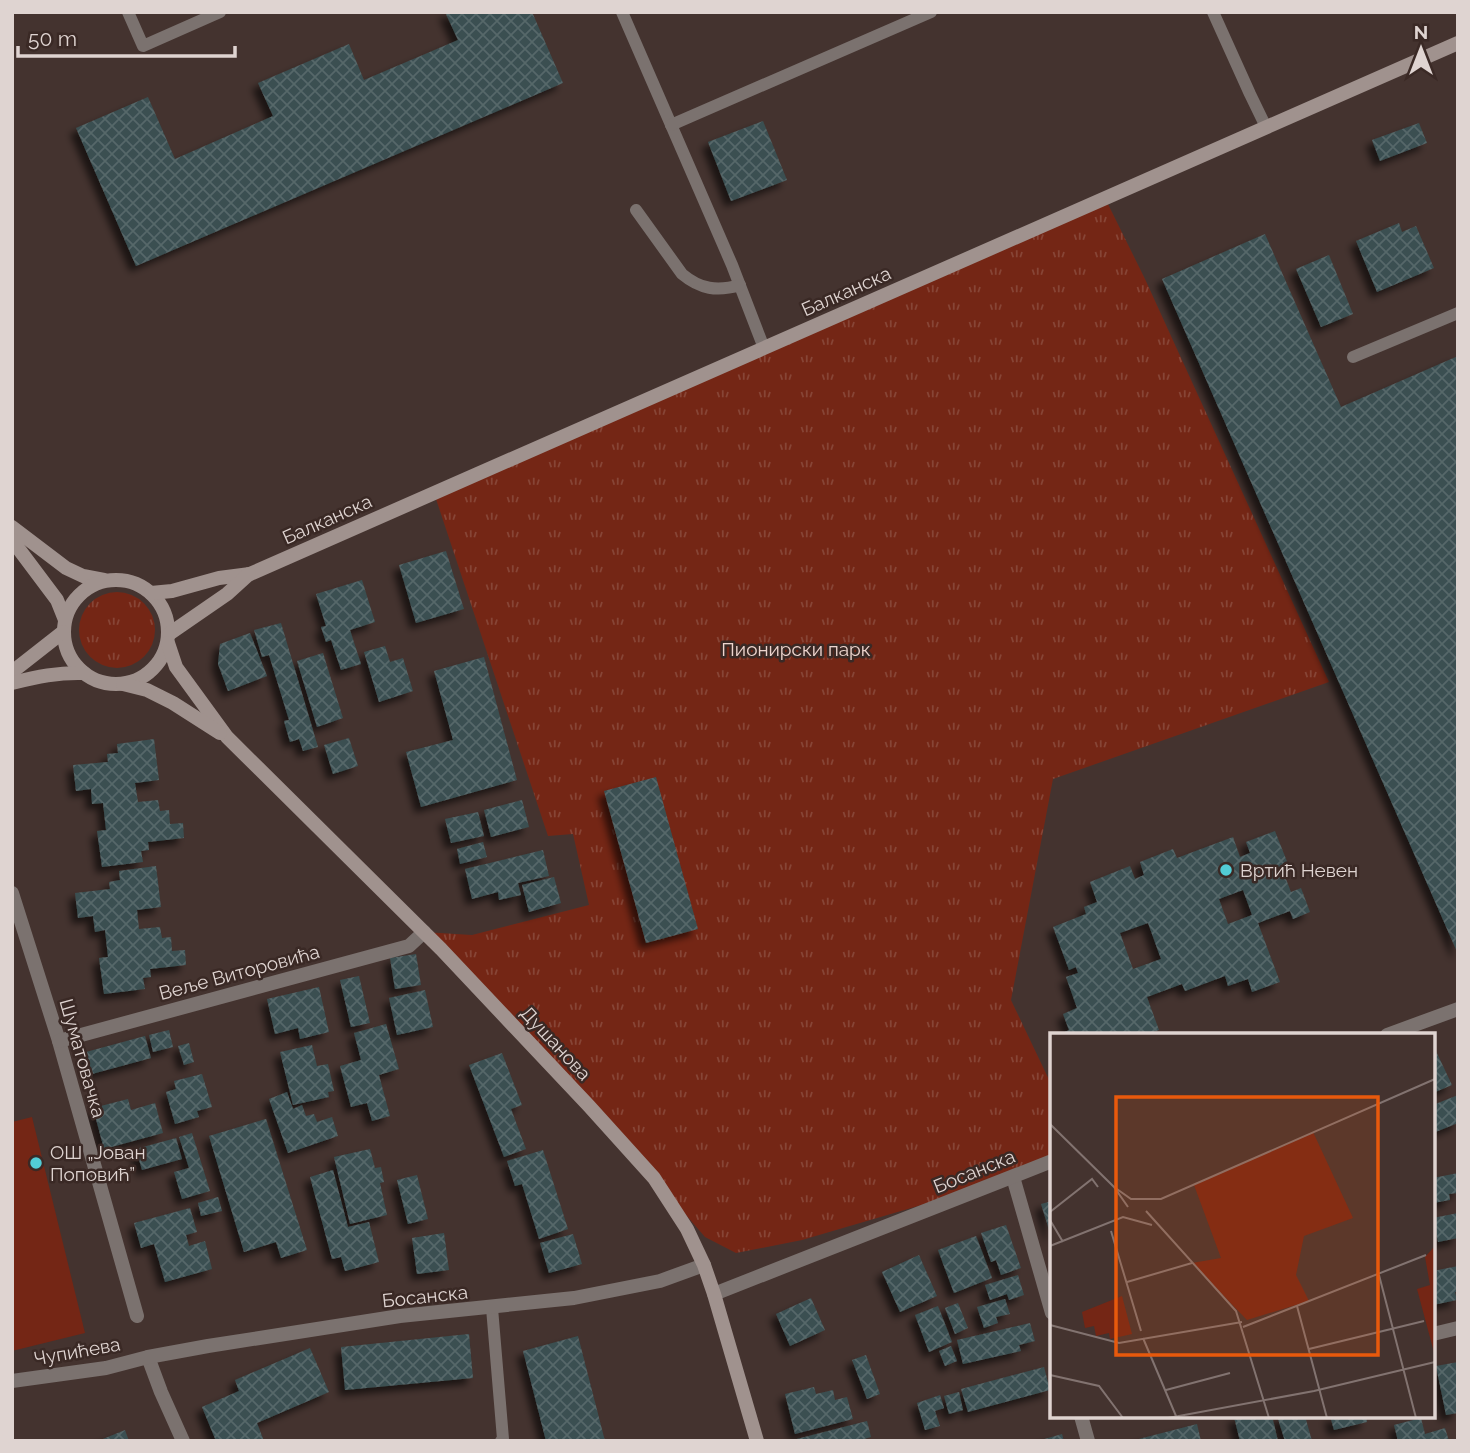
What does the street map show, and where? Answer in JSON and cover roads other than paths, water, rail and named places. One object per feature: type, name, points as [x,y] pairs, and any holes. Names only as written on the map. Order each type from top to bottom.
[{"type":"main road","name":"Балканска","points":[[151,593],[250,574],[1458,43]]},
{"type":"main road","points":[[12,527],[66,568],[83,576],[105,580],[121,579],[138,584],[151,593],[161,604],[167,618],[168,638],[162,658],[152,670],[138,679],[122,684],[109,684],[84,673],[73,662],[66,648],[57,600],[12,540]]},
{"type":"main road","name":"Балканска","points":[[168,638],[250,574]]},
{"type":"main road","points":[[12,672],[64,626],[70,606],[79,594],[91,585],[105,580]]},
{"type":"main road","name":"Душанова","points":[[168,638],[176,667],[227,737],[424,932],[654,1178],[687,1229],[704,1265],[757,1441]]},
{"type":"main road","points":[[12,683],[66,672],[84,673]]},
{"type":"main road","name":"Душанова","points":[[122,684],[147,690],[173,703],[227,737]]},
{"type":"street","name":"Шуматовачка","points":[[12,893],[59,1041],[137,1316]]},
{"type":"street","name":"Веље Виторовића","points":[[59,1041],[410,946],[424,932]]},
{"type":"street","points":[[1392,1033],[1458,1009]]},
{"type":"street","name":"Босанска","points":[[714,1294],[1050,1162]]},
{"type":"street","points":[[1013,1177],[1050,1306]]},
{"type":"street","name":"Босанска","points":[[148,1357],[400,1317],[574,1298],[660,1281],[704,1265]]},
{"type":"street","points":[[1435,1334],[1458,1328]]},
{"type":"street","points":[[148,1357],[183,1441]]},
{"type":"street","name":"Чупићева","points":[[12,1381],[106,1368],[148,1357]]},
{"type":"street","points":[[1085,1418],[1088,1441]]},
{"type":"lane","points":[[128,12],[143,46],[220,12]]},
{"type":"lane","points":[[622,12],[740,285],[764,348]]},
{"type":"lane","points":[[671,125],[931,12]]},
{"type":"lane","points":[[1213,12],[1266,127]]},
{"type":"lane","points":[[636,210],[676,266],[691,282],[703,288],[716,289],[740,285]]},
{"type":"lane","points":[[1353,357],[1458,313]]},
{"type":"lane","points":[[492,1308],[503,1439],[501,1441]]},
{"type":"place","name":"Вртић Невен","points":[[1226,870]]},
{"type":"place","name":"ОШ „Јован Поповић”","points":[[36,1163]]},
{"type":"park label","name":"Пионирски парк","points":[[796,649]]}]
